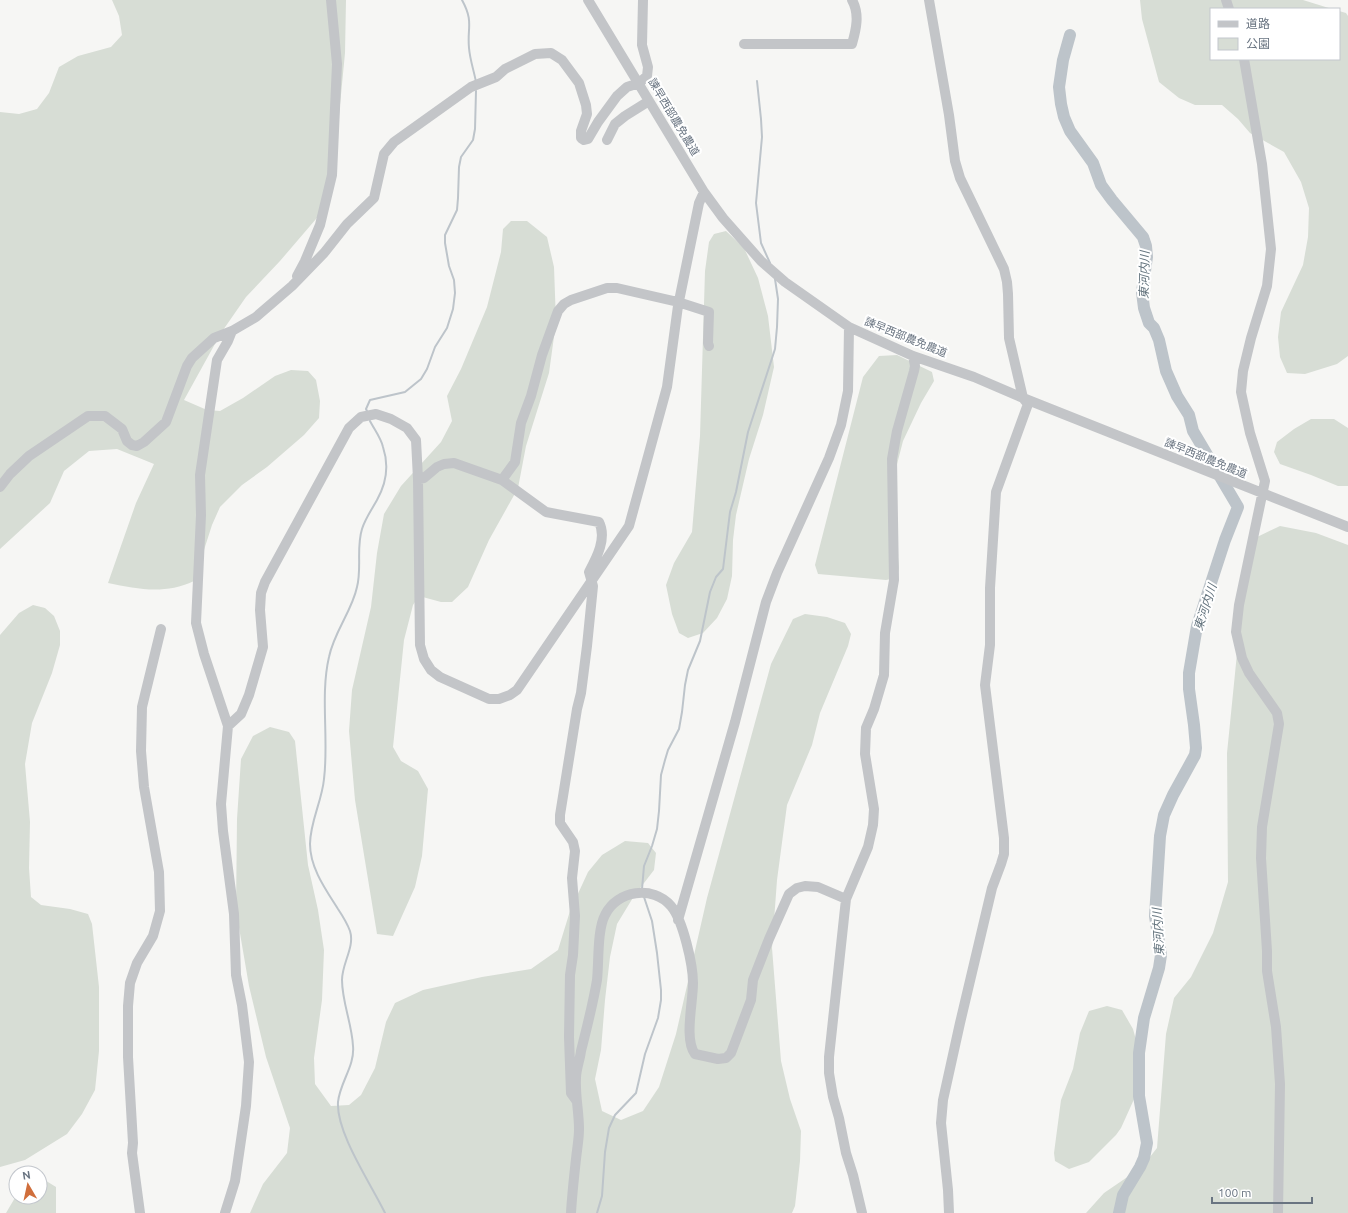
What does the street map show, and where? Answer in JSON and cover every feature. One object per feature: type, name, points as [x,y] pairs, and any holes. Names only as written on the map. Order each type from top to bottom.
[{"type":"street","points":[[294,284],[320,225],[332,175],[337,64],[331,0]]},
{"type":"street","name":"諫早西部農免農道","points":[[588,0],[704,192],[723,218],[761,261],[785,282],[849,327],[913,356],[974,377],[1023,398],[1348,527]]},
{"type":"street","points":[[0,487],[10,474],[29,456],[88,416],[106,416],[122,428],[127,441],[132,445],[137,446],[144,442],[166,422],[187,366],[192,358],[214,338],[232,331],[256,317],[294,284],[324,253],[347,224],[374,198],[384,154],[387,149],[394,142],[464,91],[496,77],[505,68],[535,54],[551,53],[562,60],[580,83],[586,114],[581,131],[581,138],[584,140],[588,139],[616,96],[628,87],[639,83],[647,76],[648,67],[642,45],[644,0]]},
{"type":"street","points":[[744,44],[852,44],[857,27],[856,6],[852,0]]},
{"type":"street","points":[[929,0],[949,114],[955,161],[960,178],[1004,269],[1008,294],[1008,338],[1023,398],[1028,404],[996,492],[990,588],[990,645],[985,685],[1004,838],[1004,854],[992,888],[978,944],[943,1100],[941,1123],[949,1213]]},
{"type":"street","points":[[1244,60],[1262,164],[1271,249],[1267,286],[1251,338],[1243,371],[1241,392],[1250,433],[1265,481],[1239,605],[1236,632],[1242,658],[1249,673],[1278,713],[1279,724],[1262,827],[1261,858],[1267,944],[1267,971],[1276,1027],[1280,1084],[1278,1213]]},
{"type":"street","points":[[607,140],[615,124],[649,101]]},
{"type":"street","points":[[228,726],[241,714],[250,695],[263,647],[260,610],[261,593],[265,582],[349,428],[361,417],[376,414],[391,419],[407,428],[416,440],[418,479],[420,645],[424,660],[431,670],[440,677],[489,699],[499,699],[510,696],[517,690],[629,526],[667,387],[678,302],[699,203],[704,192]]},
{"type":"street","points":[[502,480],[515,462],[520,423],[531,396],[542,355],[558,311],[564,304],[607,288],[617,288],[678,302],[709,312],[709,346]]},
{"type":"street","points":[[678,920],[735,722],[766,602],[777,573],[829,458],[841,424],[848,391],[849,327]]},
{"type":"street","points":[[225,1213],[235,1181],[246,1106],[249,1062],[242,1005],[236,975],[234,914],[221,804],[228,726],[204,654],[196,623],[201,515],[200,475],[217,360],[232,331]]},
{"type":"street","points":[[862,1213],[846,1153],[828,1073],[846,899],[868,847],[873,825],[874,809],[865,754],[866,728],[874,709],[884,675],[886,632],[894,580],[892,459],[897,431],[914,371],[915,366],[913,356]]},
{"type":"street","points":[[418,479],[424,478],[437,467],[444,464],[454,463],[502,480],[546,512],[599,522],[603,529],[598,555],[589,572],[593,586],[586,654],[560,816],[560,823],[573,842],[575,851],[572,878],[575,916],[573,955],[570,975],[568,1037],[571,1093],[576,1100]]},
{"type":"street","points":[[140,1213],[132,1153],[133,1143],[128,1057],[128,1006],[130,983],[137,963],[153,936],[160,911],[159,872],[144,787],[141,751],[142,708],[161,629]]},
{"type":"street","points":[[571,1213],[579,1130],[576,1100],[576,1076],[592,1009],[597,979],[601,929],[604,916],[610,907],[619,899],[627,895],[650,892],[661,897],[671,906],[678,920],[690,957],[693,982],[690,1035],[691,1048],[695,1054],[718,1059],[726,1058],[731,1053],[751,1000],[753,980],[788,894],[796,888],[805,886],[818,887],[846,899]]},
{"type":"green space","points":[[112,0],[346,0],[345,53],[337,136],[322,212],[280,261],[246,297],[221,333],[184,400],[207,410],[220,411],[243,398],[275,376],[291,370],[308,371],[316,380],[320,401],[319,418],[304,435],[267,467],[242,485],[220,507],[212,525],[194,581],[172,588],[151,590],[108,583],[136,503],[154,464],[117,449],[89,451],[64,471],[50,503],[0,549],[0,112],[19,114],[37,109],[49,93],[59,67],[78,56],[111,47],[122,35],[119,16]]},
{"type":"green space","points":[[1140,0],[1303,0],[1329,8],[1210,8],[1210,60],[1340,60],[1340,11],[1346,13],[1348,16],[1348,356],[1337,364],[1305,374],[1287,373],[1280,357],[1278,337],[1281,312],[1303,265],[1308,237],[1309,208],[1301,182],[1284,152],[1250,133],[1238,119],[1222,105],[1195,105],[1179,98],[1159,82],[1142,19]]},
{"type":"green space","points":[[511,221],[527,221],[547,237],[554,267],[556,322],[549,373],[526,446],[518,488],[489,540],[468,587],[452,602],[441,602],[419,596],[413,605],[404,640],[393,747],[401,761],[418,771],[428,789],[422,856],[415,887],[393,936],[377,934],[355,800],[349,731],[352,690],[371,607],[377,553],[384,514],[401,486],[441,442],[452,421],[447,396],[461,369],[487,307],[501,252],[503,229]]},
{"type":"green space","points":[[726,231],[744,248],[758,278],[768,316],[774,367],[763,415],[749,459],[736,515],[733,540],[732,576],[727,599],[717,618],[703,633],[688,638],[679,633],[672,614],[666,585],[674,563],[692,532],[700,436],[705,271],[709,242],[714,234]]},
{"type":"green space","points":[[897,355],[932,372],[934,381],[921,403],[903,441],[894,476],[899,568],[897,578],[886,580],[818,574],[815,565],[863,377],[879,356]]},
{"type":"green space","points":[[1311,419],[1334,419],[1348,428],[1348,486],[1338,486],[1280,464],[1274,452],[1277,442],[1294,429]]},
{"type":"green space","points":[[1280,526],[1316,533],[1348,545],[1348,1213],[1086,1213],[1104,1193],[1142,1167],[1157,1148],[1166,1034],[1174,998],[1191,977],[1213,933],[1228,882],[1227,753],[1244,584],[1255,538]]},
{"type":"green space","points":[[33,605],[45,608],[54,616],[60,631],[60,645],[52,673],[32,723],[25,764],[30,822],[29,868],[31,897],[41,905],[70,909],[88,914],[92,924],[99,987],[99,1051],[95,1090],[82,1114],[67,1134],[25,1160],[0,1167],[0,635],[19,613]]},
{"type":"green space","points":[[805,614],[827,617],[845,623],[851,634],[848,646],[820,713],[812,745],[787,805],[777,880],[772,948],[781,1061],[790,1099],[801,1131],[800,1161],[795,1206],[792,1213],[250,1213],[263,1184],[287,1153],[290,1128],[266,1057],[249,986],[236,910],[237,819],[241,759],[253,736],[270,727],[289,732],[295,741],[308,865],[318,910],[324,950],[322,1000],[314,1058],[315,1084],[331,1106],[349,1105],[361,1095],[375,1068],[386,1022],[395,1003],[423,990],[482,977],[531,969],[558,950],[570,911],[588,872],[602,855],[625,841],[648,843],[656,853],[654,870],[634,896],[617,924],[610,957],[601,1050],[595,1079],[602,1111],[621,1120],[643,1111],[659,1087],[676,1034],[707,898],[771,664],[793,619]]},
{"type":"green space","points":[[1107,1006],[1122,1010],[1133,1029],[1139,1051],[1135,1097],[1121,1128],[1116,1135],[1089,1162],[1069,1169],[1055,1161],[1054,1153],[1061,1100],[1073,1069],[1080,1033],[1089,1011]]},
{"type":"green space","points":[[48,1182],[56,1187],[56,1213],[6,1213],[11,1205],[48,1205]]},
{"type":"waterway","points":[[462,0],[469,19],[469,48],[476,82]]},
{"type":"waterway","name":"東河内川","points":[[1070,35],[1063,60],[1059,87],[1064,117],[1070,131],[1093,163],[1101,185],[1143,237],[1147,257],[1142,292],[1144,308],[1149,323],[1154,328],[1159,340],[1166,371],[1177,396],[1189,415],[1193,431],[1238,507],[1225,540],[1197,626],[1189,673],[1189,689],[1196,748],[1195,755],[1164,815],[1160,836],[1155,916],[1161,955],[1159,968],[1144,1018],[1139,1053],[1139,1096],[1147,1143],[1144,1158],[1140,1167],[1123,1195],[1119,1213]]},
{"type":"waterway","points":[[757,81],[762,137],[756,203],[761,243],[770,263]]},
{"type":"waterway","points":[[367,411],[366,409],[370,400],[405,392],[421,379],[427,369],[435,347],[447,328],[453,309],[455,293],[454,280],[449,266],[445,243],[445,235],[457,210],[459,167],[461,157],[473,140],[475,129],[476,91]]},
{"type":"waterway","points":[[642,889],[644,866],[657,829],[661,775],[668,750],[679,729],[688,670],[700,641],[710,592],[716,577],[723,569],[730,512],[736,492],[748,432],[775,349],[778,299],[775,279]]},
{"type":"waterway","points":[[370,421],[382,444],[386,461],[386,474],[383,488],[367,518],[360,536],[359,573],[355,596],[331,648],[329,657],[325,687],[326,749],[324,779],[312,828],[310,844],[316,870],[346,922],[351,937],[350,949],[344,967],[342,988],[351,1030],[353,1053],[350,1067],[339,1095],[339,1114],[348,1143],[385,1213]]},
{"type":"waterway","points":[[597,1213],[602,1196],[605,1152],[609,1128],[615,1115],[636,1093],[645,1054],[658,1018],[661,1000],[657,953],[652,921],[644,897]]}]
